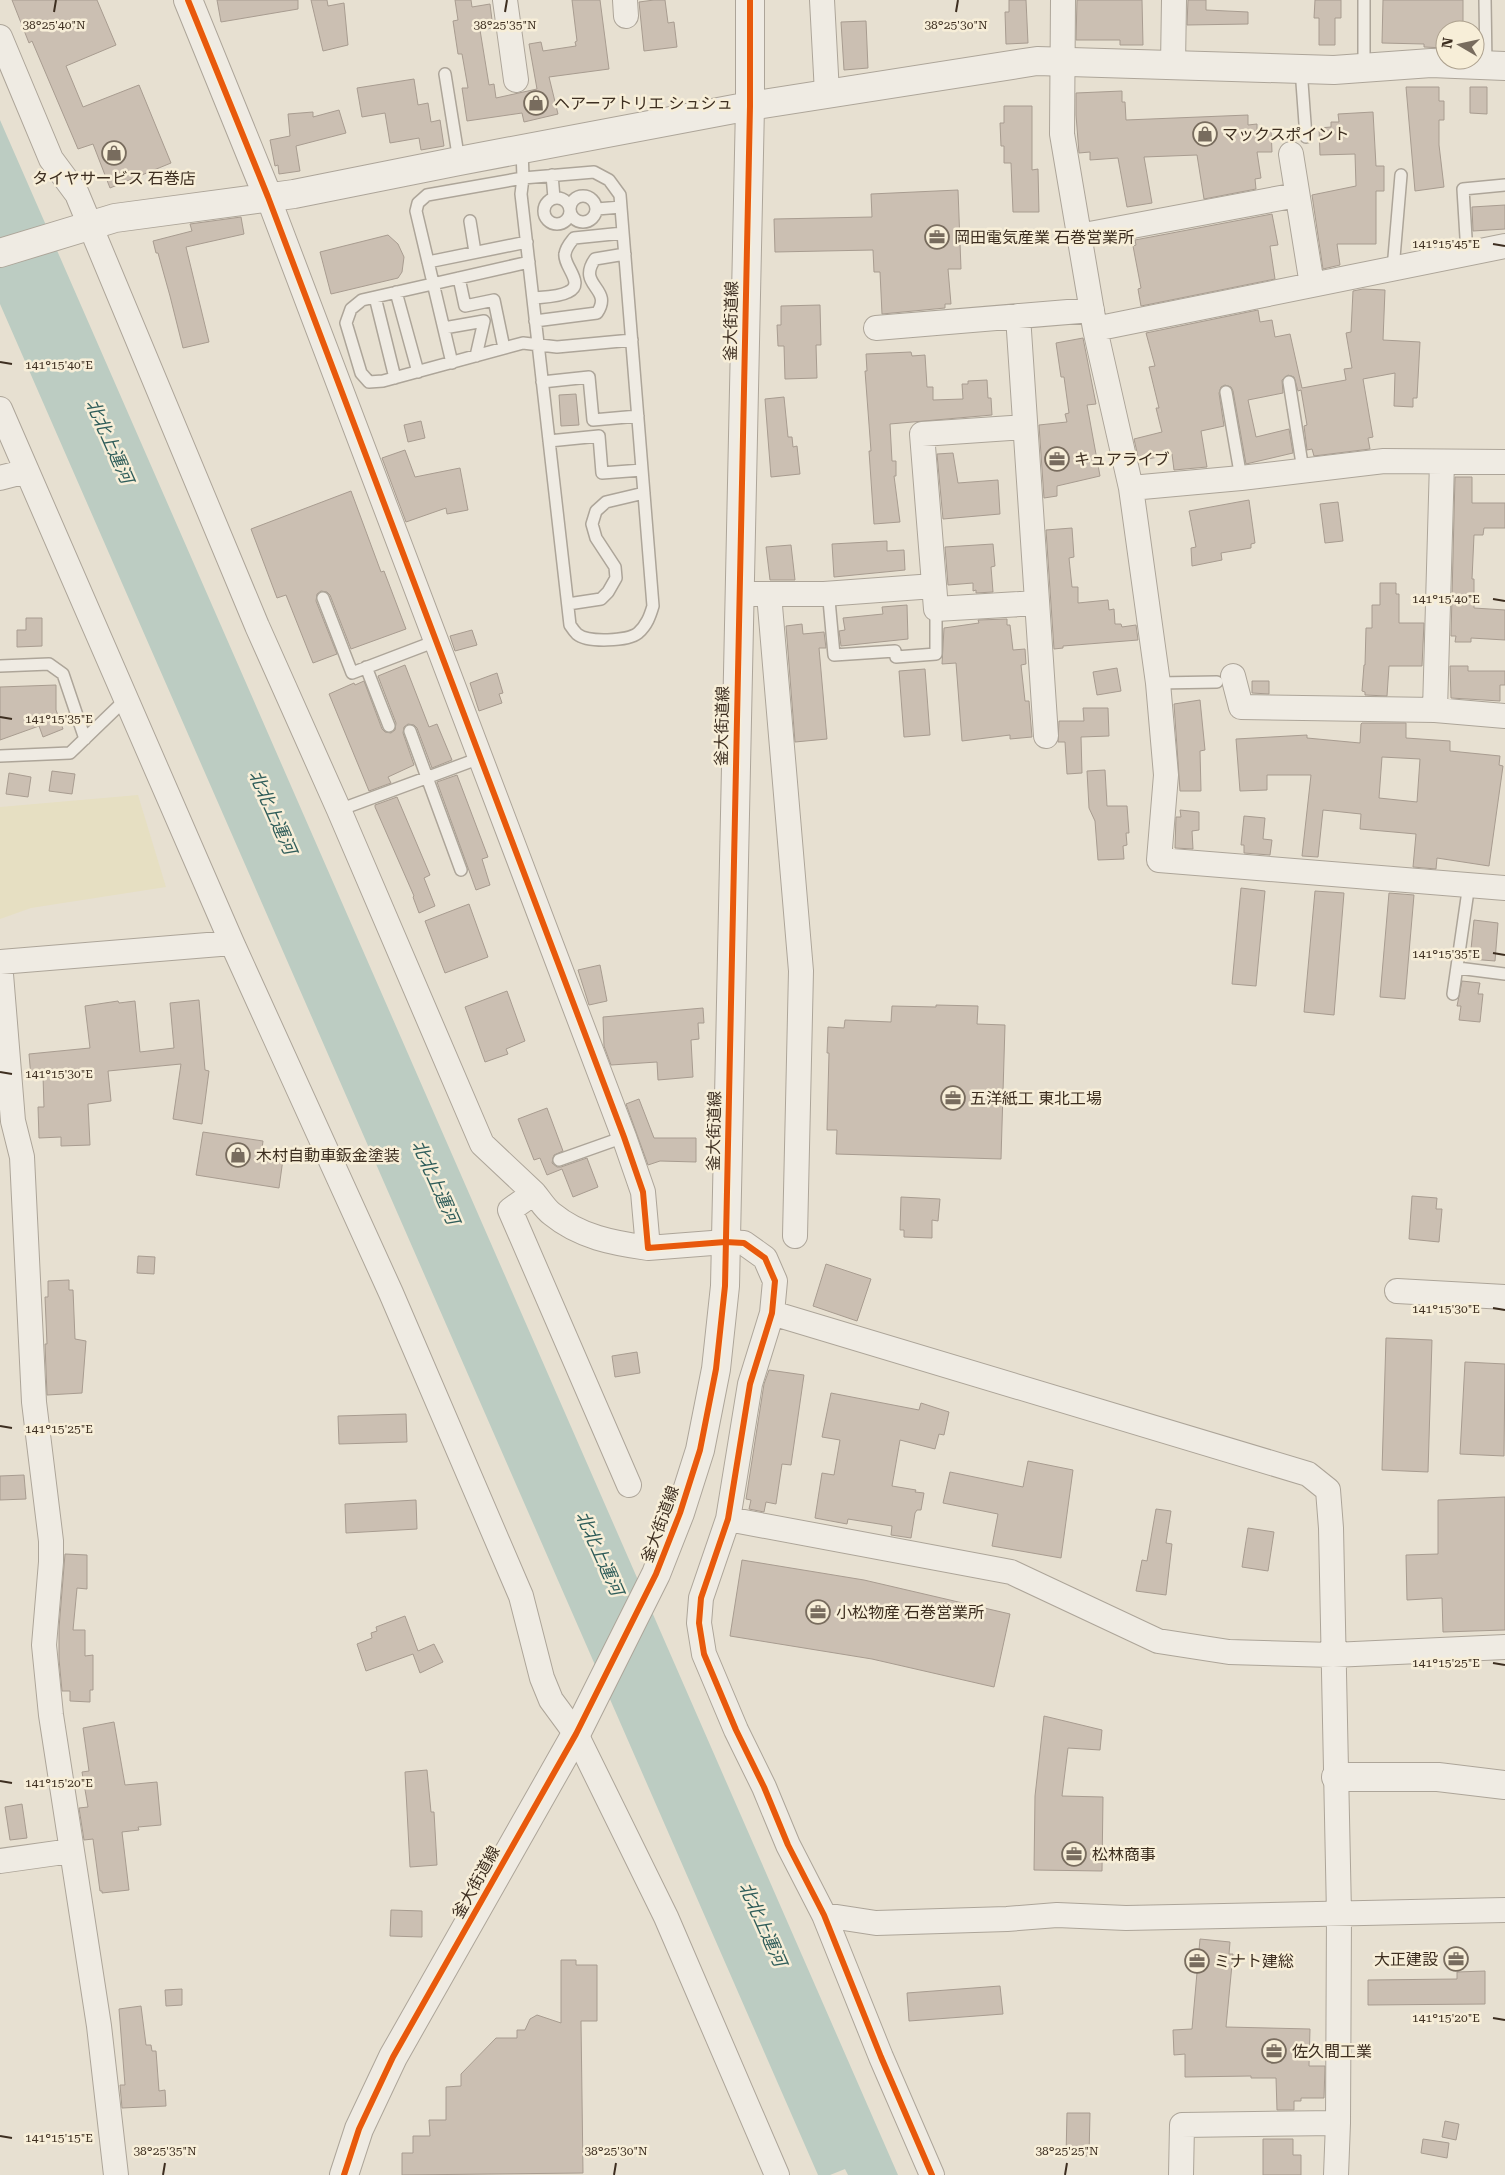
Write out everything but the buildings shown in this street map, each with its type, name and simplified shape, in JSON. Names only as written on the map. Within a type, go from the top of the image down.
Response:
[{"type":"street","points":[[188,0],[268,197],[624,1137],[643,1192],[648,1248]]},
{"type":"street","points":[[505,0],[516,80]]},
{"type":"street","name":"釜大街道線","points":[[344,2175],[359,2129],[393,2057],[576,1734],[587,1708],[656,1574],[680,1513],[697,1459],[716,1369],[724,1286],[750,106],[750,0]]},
{"type":"street","points":[[822,0],[827,93]]},
{"type":"street","points":[[1063,0],[1062,134],[1094,320],[1132,488],[1158,683],[1166,774],[1159,860],[1505,888]]},
{"type":"street","points":[[1173,65],[1174,0]]},
{"type":"street","points":[[0,36],[51,159],[77,194],[83,229],[256,626],[339,810],[482,1144],[534,1193],[550,1213],[568,1225],[591,1236],[615,1243],[648,1248],[725,1242],[744,1243],[765,1258],[775,1281],[772,1313],[750,1384],[728,1519],[702,1598],[699,1623],[704,1654],[788,1845],[824,1915],[881,2058],[932,2175]]},
{"type":"street","points":[[0,253],[115,218],[294,194],[459,160],[750,106],[1036,61],[1063,60],[1334,70],[1431,63],[1496,66]]},
{"type":"street","points":[[1290,154],[1312,285]]},
{"type":"street","points":[[1079,236],[1297,195]]},
{"type":"street","points":[[876,328],[1018,316],[1094,320],[1312,285],[1505,246]]},
{"type":"street","points":[[1018,316],[1046,736]]},
{"type":"street","points":[[0,408],[232,943],[391,1293],[521,1596],[542,1678],[551,1700],[576,1734],[666,1917],[777,2175]]},
{"type":"street","points":[[1025,427],[922,434],[936,609],[1037,603]]},
{"type":"street","points":[[1132,488],[1241,478],[1384,461],[1505,462]]},
{"type":"street","points":[[1435,710],[1442,462]]},
{"type":"street","points":[[0,478],[27,470]]},
{"type":"street","points":[[739,594],[824,594],[934,586]]},
{"type":"street","points":[[769,594],[802,971],[795,1236]]},
{"type":"street","points":[[1225,679],[1241,707],[1435,710],[1505,716]]},
{"type":"street","points":[[116,2175],[99,2026],[51,1714],[44,1645],[51,1541],[34,1402],[11,1156],[13,1121],[0,962],[232,943]]},
{"type":"street","points":[[534,1193],[510,1210],[629,1485]]},
{"type":"street","points":[[1397,1291],[1505,1297]]},
{"type":"street","points":[[772,1313],[1308,1474],[1328,1490],[1331,1528],[1339,1914],[1336,2175]]},
{"type":"street","points":[[728,1519],[1011,1572],[1158,1641],[1228,1652],[1333,1655],[1505,1648]]},
{"type":"street","points":[[1336,1777],[1438,1777],[1505,1785]]},
{"type":"street","points":[[0,1861],[71,1851]]},
{"type":"street","points":[[824,1915],[876,1923],[1007,1919],[1058,1914],[1126,1918],[1505,1910]]},
{"type":"street","points":[[1180,2175],[1182,2125],[1338,2123]]},
{"type":"lane","points":[[1364,0],[1364,68]]},
{"type":"lane","points":[[1485,0],[1496,66]]},
{"type":"lane","points":[[1301,69],[1306,137]]},
{"type":"lane","points":[[446,74],[459,160]]},
{"type":"lane","points":[[452,363],[416,211],[418,203],[427,196],[523,178],[594,172],[609,180],[620,196],[653,606],[648,622],[636,634],[606,640],[590,639],[578,635],[570,625],[521,194],[523,178],[522,149]]},
{"type":"lane","points":[[552,175],[554,198]]},
{"type":"lane","points":[[1393,269],[1402,175]]},
{"type":"lane","points":[[1467,254],[1462,189],[1505,185]]},
{"type":"lane","points":[[554,198],[545,205],[545,217],[548,221],[560,224],[565,222],[571,204],[580,196],[592,199],[597,209]]},
{"type":"lane","points":[[554,198],[565,201],[575,220],[586,222],[592,220],[597,209]]},
{"type":"lane","points":[[597,209],[621,207]]},
{"type":"lane","points":[[470,221],[475,252]]},
{"type":"lane","points":[[533,298],[568,292],[573,288],[575,280],[564,255],[574,238],[623,233]]},
{"type":"lane","points":[[428,262],[527,242]]},
{"type":"lane","points":[[535,321],[597,313],[601,307],[602,299],[599,290],[592,283],[589,268],[595,259],[625,254]]},
{"type":"lane","points":[[529,262],[362,300],[351,309],[346,323],[361,373],[369,382],[395,378],[523,343],[557,347],[632,340]]},
{"type":"lane","points":[[459,278],[464,306],[494,300],[504,348]]},
{"type":"lane","points":[[396,292],[418,372]]},
{"type":"lane","points":[[376,297],[395,378]]},
{"type":"lane","points":[[444,328],[484,320],[476,356]]},
{"type":"lane","points":[[542,382],[589,377],[593,420],[638,416]]},
{"type":"lane","points":[[1289,382],[1303,470]]},
{"type":"lane","points":[[1226,392],[1241,478]]},
{"type":"lane","points":[[549,441],[599,436],[602,473],[642,470]]},
{"type":"lane","points":[[568,604],[601,598],[608,592],[616,578],[615,567],[596,538],[592,524],[596,511],[606,502],[644,494]]},
{"type":"lane","points":[[824,594],[829,600],[834,655],[895,651],[896,657],[936,654],[936,609]]},
{"type":"lane","points":[[323,598],[352,673],[436,641]]},
{"type":"lane","points":[[0,666],[49,664],[63,674],[85,739]]},
{"type":"lane","points":[[366,667],[389,726]]},
{"type":"lane","points":[[1158,683],[1225,679]]},
{"type":"lane","points":[[0,756],[70,753],[126,700]]},
{"type":"lane","points":[[410,731],[461,870]]},
{"type":"lane","points":[[339,810],[480,758]]},
{"type":"lane","points":[[1453,994],[1469,884]]},
{"type":"lane","points":[[1458,968],[1505,974]]},
{"type":"lane","points":[[559,1160],[624,1137]]},
{"type":"shaded area","points":[[138,795],[166,887],[31,908],[0,919],[0,807]]},
{"type":"water","name":"北北上運河","points":[[0,120],[898,2175],[848,2175],[845,2169],[830,2175],[818,2175],[0,304]]},
{"type":"cycle path","points":[[188,0],[268,197],[624,1137],[643,1192],[648,1248],[725,1242],[744,1243],[765,1258],[775,1281],[772,1313],[750,1384],[728,1519],[701,1598],[699,1623],[704,1654],[788,1845],[824,1915],[881,2057],[932,2175]]},
{"type":"cycle path","points":[[344,2175],[359,2129],[393,2057],[576,1734],[656,1574],[680,1513],[700,1450],[716,1369],[725,1286],[750,106],[750,0]]},
{"type":"place","name":"ヘアーアトリエ シュシュ","points":[[536,103]]},
{"type":"place","name":"マックスポイント","points":[[1205,134]]},
{"type":"place","name":"タイヤサービス 石巻店","points":[[114,153]]},
{"type":"place","name":"岡田電気産業 石巻営業所","points":[[937,237]]},
{"type":"place","name":"キュアライブ","points":[[1057,459]]},
{"type":"place","name":"五洋紙工 東北工場","points":[[953,1098]]},
{"type":"place","name":"木村自動車鈑金塗装","points":[[238,1155]]},
{"type":"place","name":"小松物産 石巻営業所","points":[[818,1612]]},
{"type":"place","name":"松林商事","points":[[1074,1854]]},
{"type":"place","name":"大正建設","points":[[1456,1959]]},
{"type":"place","name":"ミナト建総","points":[[1197,1961]]},
{"type":"place","name":"佐久間工業","points":[[1274,2051]]}]
